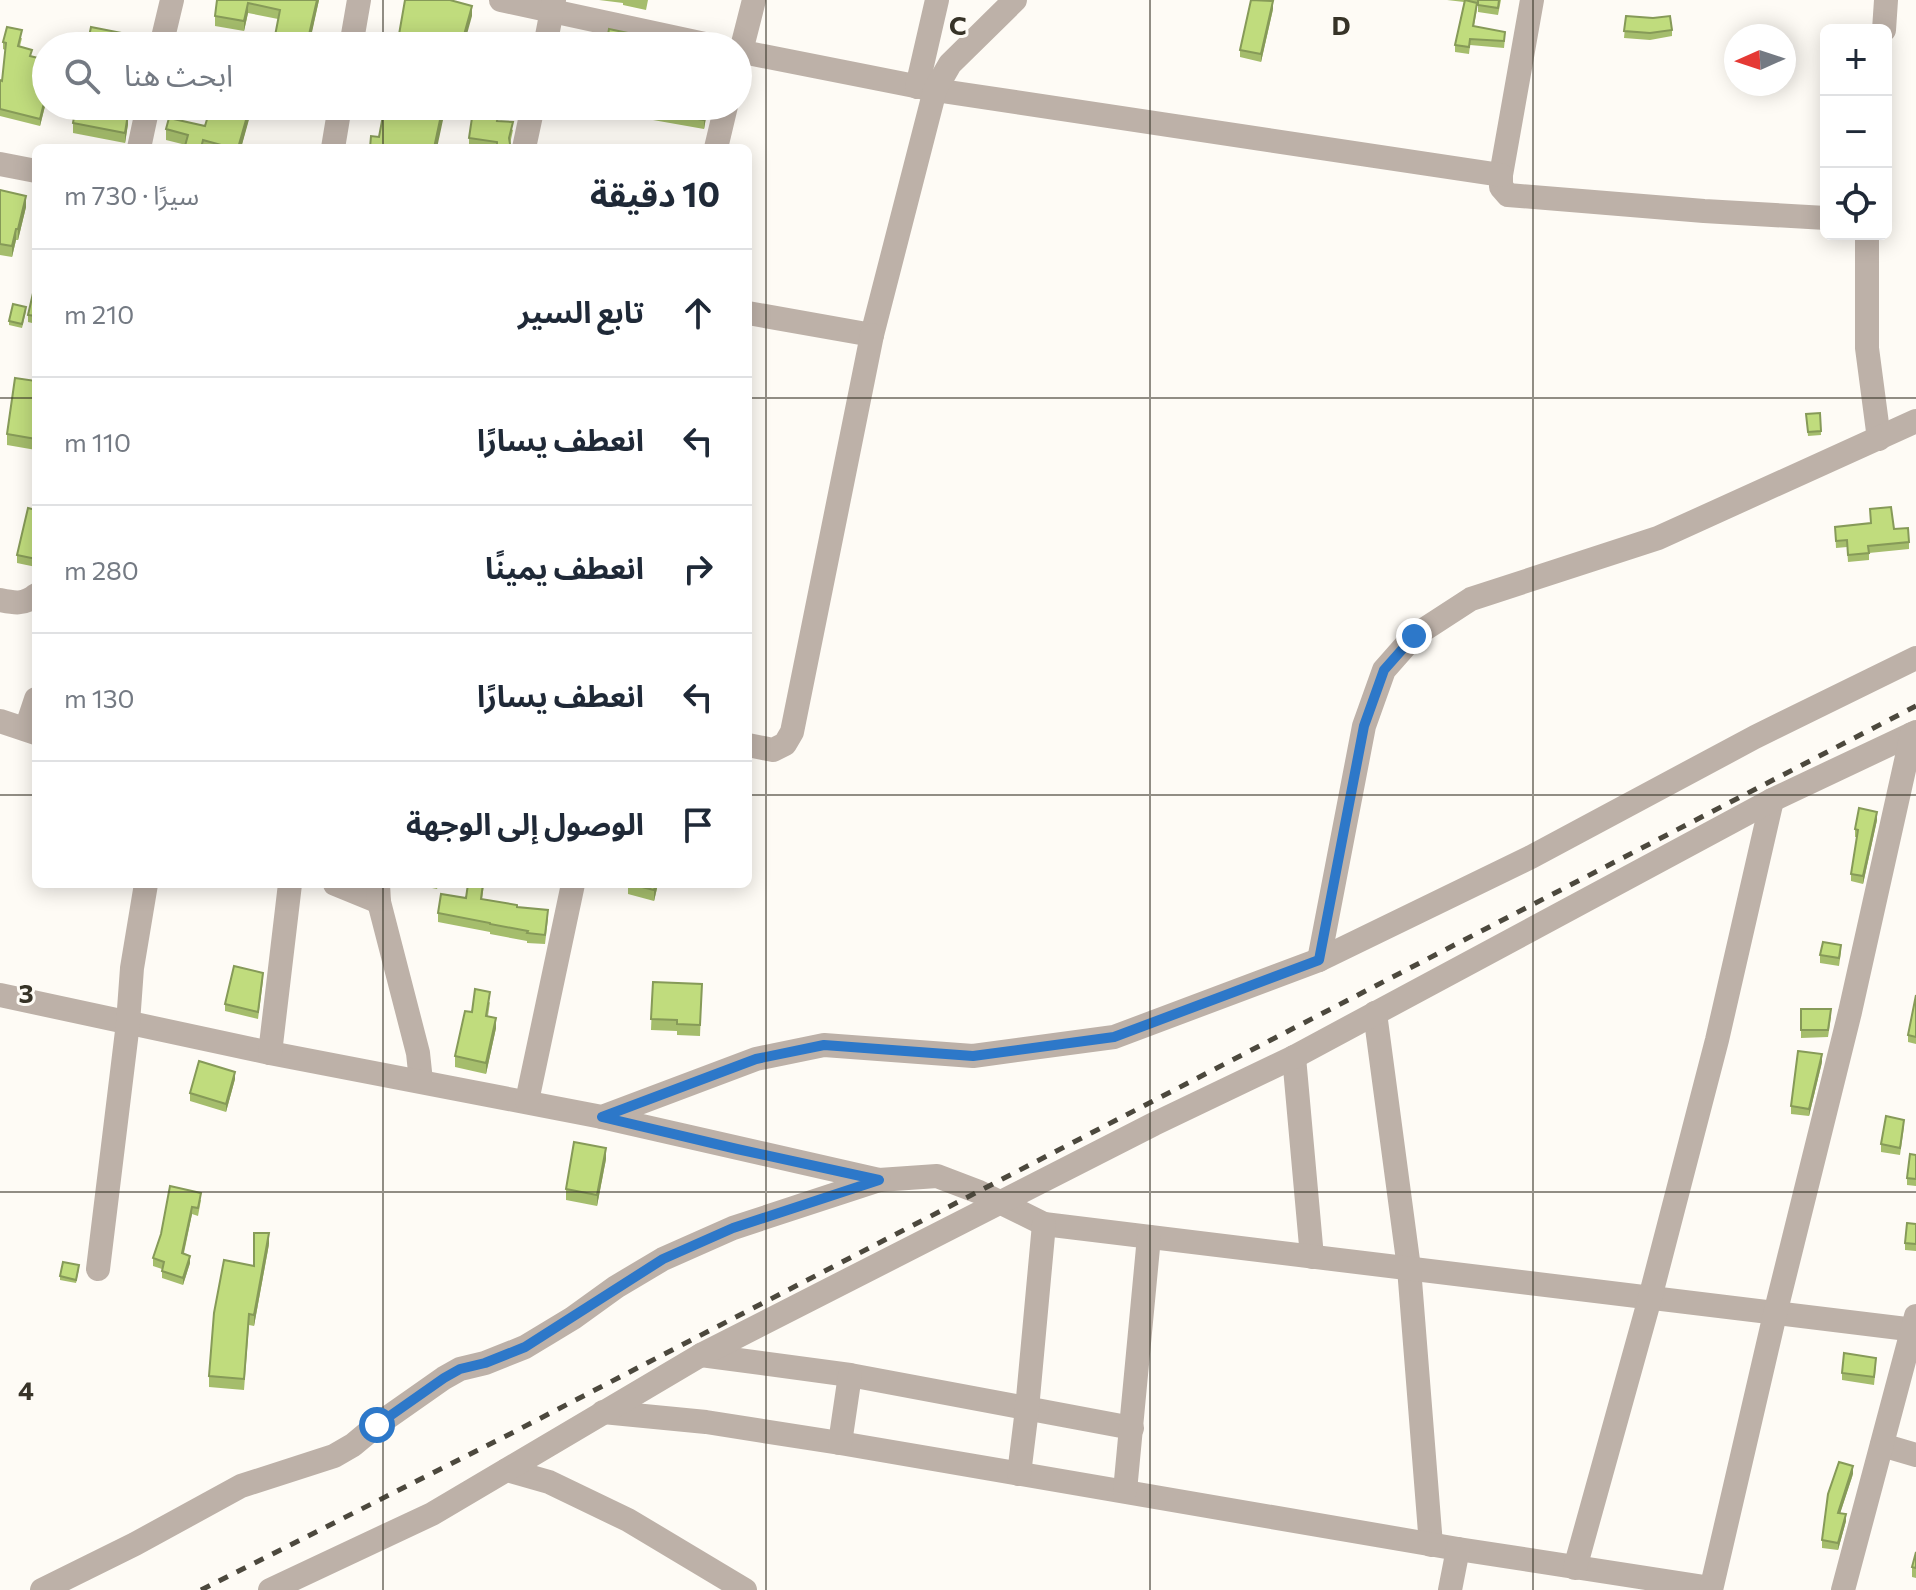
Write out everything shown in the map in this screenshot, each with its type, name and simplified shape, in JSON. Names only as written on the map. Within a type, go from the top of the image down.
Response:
[{"type":"street","points":[[164,32],[172,0]]},
{"type":"street","points":[[353,32],[359,0]]},
{"type":"street","points":[[501,0],[553,5],[659,32]]},
{"type":"street","points":[[745,32],[754,0]]},
{"type":"street","points":[[752,746],[773,750],[785,744],[792,732],[872,335],[926,89],[937,0]]},
{"type":"street","points":[[926,89],[1015,0]]},
{"type":"street","points":[[1532,0],[1501,175],[1501,187],[1508,195],[1820,218]]},
{"type":"street","points":[[1884,24],[1886,0]]},
{"type":"street","points":[[548,32],[553,5]]},
{"type":"street","points":[[752,57],[926,89],[1501,175]]},
{"type":"street","points":[[140,144],[145,120]]},
{"type":"street","points":[[334,144],[338,120]]},
{"type":"street","points":[[525,144],[530,120]]},
{"type":"street","points":[[717,144],[723,120]]},
{"type":"street","points":[[0,164],[32,170]]},
{"type":"street","points":[[1867,240],[1867,348],[1879,439]]},
{"type":"street","points":[[752,314],[872,335]]},
{"type":"street","points":[[1319,960],[1364,726],[1384,670],[1414,636],[1471,599],[1658,538],[1916,421]]},
{"type":"street","points":[[0,600],[16,604],[32,601]]},
{"type":"street","points":[[602,1117],[756,1059],[824,1045],[973,1056],[1114,1037],[1319,960],[1531,857],[1755,737],[1916,658]]},
{"type":"street","points":[[0,721],[31,731]]},
{"type":"street","points":[[270,1590],[432,1514],[701,1355],[1154,1124],[1294,1057],[1772,800],[1914,733]]},
{"type":"street","points":[[603,1412],[706,1422],[840,1443],[1575,1568],[1626,1583],[1711,1589],[1914,733]]},
{"type":"street","points":[[1575,1568],[1717,1040],[1772,800]]},
{"type":"street","points":[[98,1269],[132,968],[145,888]]},
{"type":"street","points":[[270,1053],[290,888]]},
{"type":"street","points":[[354,888],[378,893],[418,1053],[421,1081]]},
{"type":"street","points":[[527,1101],[572,888]]},
{"type":"street","points":[[0,995],[270,1053],[527,1101],[879,1180]]},
{"type":"street","points":[[1375,1013],[1409,1268],[1431,1545]]},
{"type":"street","points":[[1294,1057],[1312,1257]]},
{"type":"street","points":[[42,1590],[241,1486],[334,1456],[444,1378],[460,1369],[525,1347],[663,1259],[733,1228],[879,1180],[937,1176],[979,1192],[1044,1224],[1775,1314],[1915,1325],[1843,1590]]},
{"type":"street","points":[[1019,1474],[1044,1224]]},
{"type":"street","points":[[1125,1491],[1149,1237]]},
{"type":"street","points":[[701,1355],[850,1375],[1132,1428]]},
{"type":"street","points":[[840,1443],[850,1375]]},
{"type":"street","points":[[1882,1445],[1916,1455]]},
{"type":"street","points":[[507,1470],[549,1482],[628,1520],[745,1590]]},
{"type":"street","points":[[1450,1590],[1458,1549]]},
{"type":"building","points":[[217,0],[317,0],[310,32],[276,32],[280,10],[248,3],[244,21],[215,16]]},
{"type":"building","points":[[405,0],[450,0],[472,6],[465,32],[399,32]]},
{"type":"building","points":[[1251,0],[1273,1],[1261,54],[1240,50]]},
{"type":"building","points":[[1465,0],[1477,3],[1473,26],[1505,32],[1504,41],[1470,39],[1469,47],[1455,45]]},
{"type":"building","points":[[1478,0],[1499,0],[1498,8],[1478,5]]},
{"type":"building","points":[[1626,16],[1670,16],[1672,30],[1650,33],[1624,31]]},
{"type":"building","points":[[7,27],[22,30],[18,46],[32,50],[32,117],[0,109],[0,80],[6,43],[3,42]]},
{"type":"building","points":[[91,27],[117,32],[90,32]]},
{"type":"building","points":[[74,120],[127,120],[125,133],[73,123]]},
{"type":"building","points":[[168,120],[205,126],[207,120],[246,120],[239,144],[203,140],[202,144],[186,144],[188,135],[166,129]]},
{"type":"building","points":[[382,120],[440,120],[435,144],[370,144],[371,136],[379,137]]},
{"type":"building","points":[[472,120],[513,122],[510,144],[469,138]]},
{"type":"building","points":[[0,190],[26,196],[12,246],[0,244]]},
{"type":"building","points":[[13,304],[26,307],[22,324],[9,321]]},
{"type":"building","points":[[15,378],[32,380],[32,438],[7,434]]},
{"type":"building","points":[[1820,413],[1821,431],[1808,432],[1806,414]]},
{"type":"building","points":[[1891,507],[1894,529],[1908,528],[1909,542],[1868,546],[1869,553],[1848,555],[1847,540],[1836,541],[1835,527],[1871,523],[1870,509]]},
{"type":"building","points":[[28,508],[32,509],[32,558],[17,555]]},
{"type":"building","points":[[1859,808],[1877,812],[1863,876],[1851,874]]},
{"type":"building","points":[[467,888],[482,888],[481,899],[548,910],[545,935],[438,913],[441,894],[466,898]]},
{"type":"building","points":[[1823,942],[1841,945],[1839,958],[1820,955]]},
{"type":"building","points":[[234,966],[263,973],[258,1012],[225,1004]]},
{"type":"building","points":[[653,982],[702,984],[700,1025],[651,1019]]},
{"type":"building","points":[[475,989],[490,992],[486,1016],[496,1018],[486,1063],[455,1056],[465,1011],[472,1012]]},
{"type":"building","points":[[1916,995],[1916,1037],[1908,1035]]},
{"type":"building","points":[[1801,1009],[1831,1009],[1828,1030],[1801,1030]]},
{"type":"building","points":[[1798,1051],[1822,1054],[1809,1109],[1791,1106]]},
{"type":"building","points":[[199,1061],[235,1072],[226,1104],[190,1093]]},
{"type":"building","points":[[1886,1116],[1904,1120],[1900,1148],[1881,1144]]},
{"type":"building","points":[[574,1142],[606,1148],[597,1195],[566,1189]]},
{"type":"building","points":[[1910,1154],[1916,1155],[1916,1179],[1907,1178]]},
{"type":"building","points":[[170,1186],[201,1193],[198,1208],[192,1207],[182,1253],[190,1256],[183,1278],[162,1271],[164,1262],[153,1258]]},
{"type":"building","points":[[1907,1223],[1916,1224],[1916,1244],[1905,1243]]},
{"type":"building","points":[[254,1233],[269,1233],[254,1315],[249,1314],[244,1379],[209,1376],[214,1313],[224,1260],[254,1266]]},
{"type":"building","points":[[63,1262],[79,1265],[76,1280],[60,1276]]},
{"type":"building","points":[[1844,1353],[1876,1358],[1874,1377],[1842,1373]]},
{"type":"building","points":[[1839,1462],[1853,1466],[1838,1513],[1846,1514],[1838,1543],[1822,1540],[1828,1494]]},
{"type":"railway","points":[[201,1590],[508,1435],[1916,706]]},
{"type":"route","points":[[377,1425],[444,1378],[460,1369],[525,1347],[663,1259],[733,1228],[879,1180],[602,1117],[756,1059],[824,1045],[973,1056],[1114,1037],[1319,960],[1364,726],[1384,670],[1414,636]]}]
